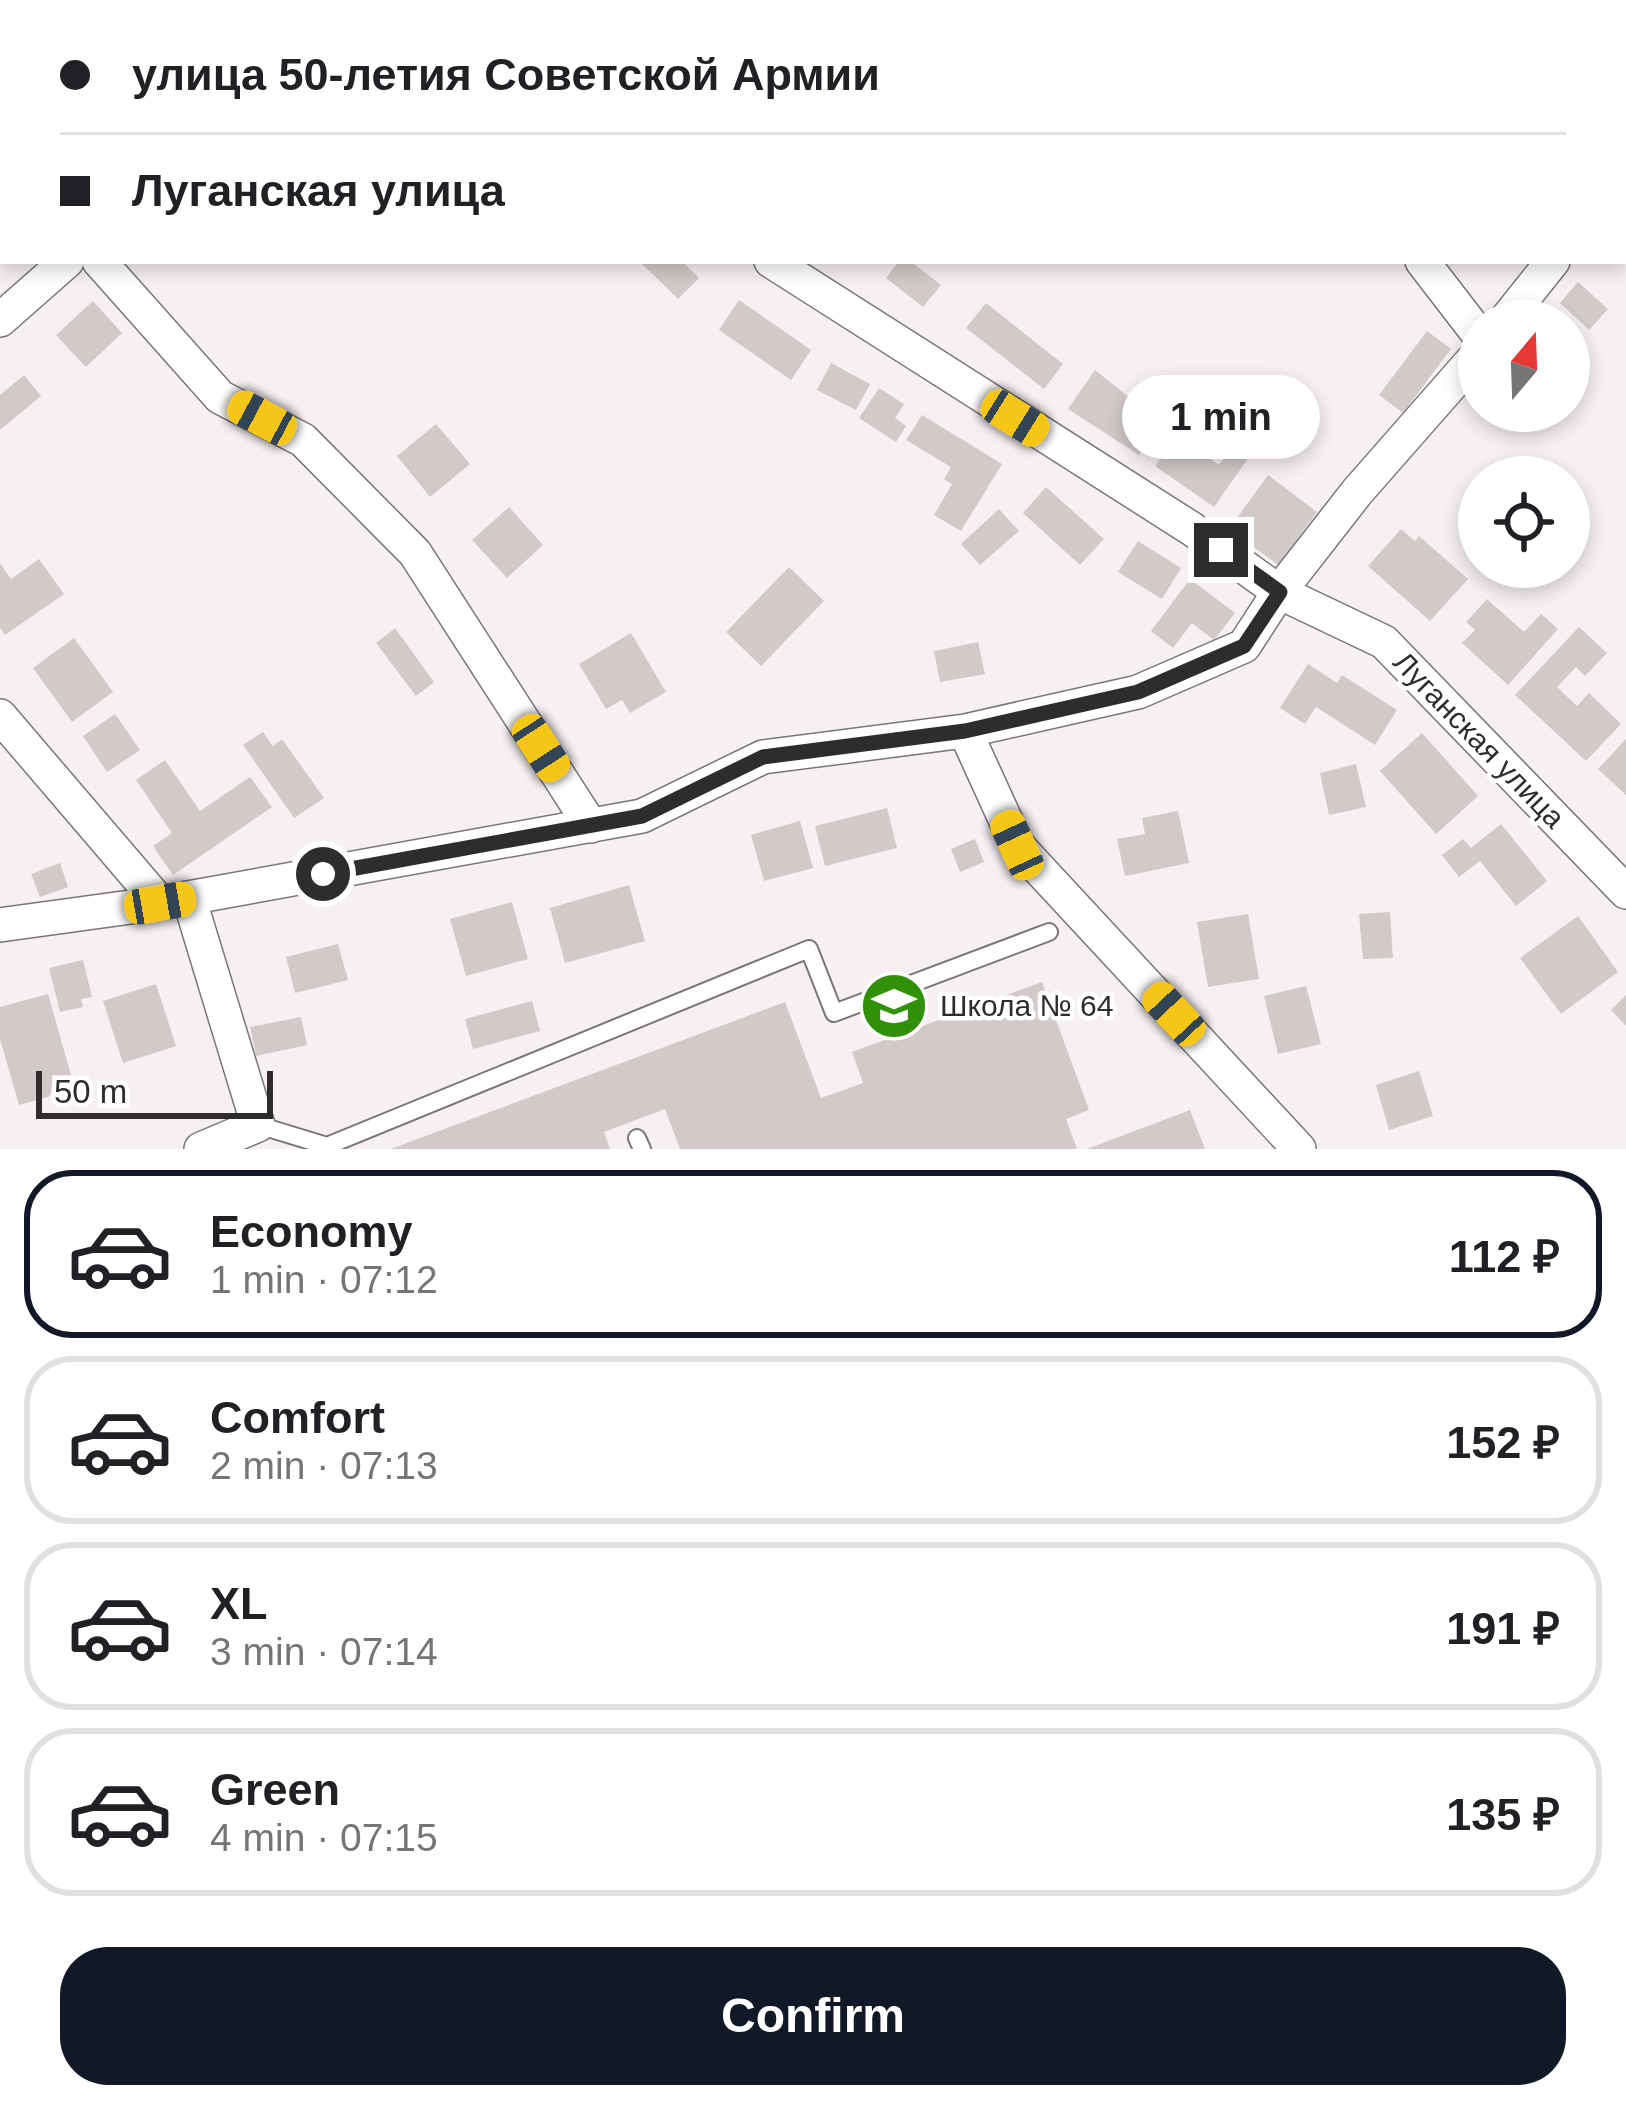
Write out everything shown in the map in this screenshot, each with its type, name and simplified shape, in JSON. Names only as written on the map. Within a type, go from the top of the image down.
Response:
[{"type":"street","points":[[0,320],[64,264]]},
{"type":"street","points":[[102,264],[220,397],[303,440],[415,553],[591,826]]},
{"type":"street","name":"Луганская улица","points":[[776,264],[1192,529],[1280,592],[1384,643],[1626,892]]},
{"type":"street","points":[[1424,264],[1458,308]]},
{"type":"street","points":[[1522,300],[1551,264]]},
{"type":"street","points":[[0,925],[175,900],[642,816],[763,757],[965,731],[1138,692],[1244,646],[1357,493],[1458,376]]},
{"type":"street","points":[[0,716],[175,900],[258,1125],[201,1149]]},
{"type":"street","points":[[965,731],[1017,845],[1299,1149]]},
{"type":"lane","points":[[258,1125],[327,1147],[809,950],[834,1012],[1049,932]]},
{"type":"building","points":[[642,264],[685,264],[699,278],[678,299]]},
{"type":"building","points":[[897,264],[914,264],[941,285],[923,307],[886,278]]},
{"type":"building","points":[[1578,282],[1608,309],[1590,329],[1590,300],[1563,300]]},
{"type":"building","points":[[739,300],[811,350],[791,380],[719,330]]},
{"type":"building","points":[[93,301],[122,333],[86,367],[56,335]]},
{"type":"building","points":[[986,303],[1063,364],[1044,389],[966,328]]},
{"type":"building","points":[[1427,331],[1451,349],[1403,413],[1379,395]]},
{"type":"building","points":[[831,363],[870,384],[856,410],[817,390]]},
{"type":"building","points":[[1095,370],[1150,414],[1146,419],[1158,428],[1139,455],[1068,409]]},
{"type":"building","points":[[24,375],[41,396],[0,430],[0,395]]},
{"type":"building","points":[[879,388],[904,404],[895,418],[906,426],[896,442],[859,418]]},
{"type":"building","points":[[922,415],[1002,464],[961,531],[934,515],[952,484],[944,479],[951,467],[906,440]]},
{"type":"building","points":[[436,424],[470,464],[430,497],[397,456]]},
{"type":"building","points":[[1186,424],[1207,438],[1198,450],[1219,465],[1233,445],[1249,457],[1214,507],[1155,466]]},
{"type":"building","points":[[1268,475],[1317,512],[1278,565],[1229,529]]},
{"type":"building","points":[[1046,487],[1104,539],[1080,565],[1023,513]]},
{"type":"building","points":[[509,507],[543,545],[507,578],[472,540]]},
{"type":"building","points":[[999,509],[1019,531],[980,565],[961,544]]},
{"type":"building","points":[[1401,529],[1415,541],[1419,536],[1458,570],[1460,588],[1430,621],[1368,566]]},
{"type":"building","points":[[1138,541],[1181,568],[1162,599],[1118,572]]},
{"type":"building","points":[[39,559],[64,594],[5,635],[0,628],[0,563],[11,579]]},
{"type":"building","points":[[789,567],[824,601],[761,666],[726,632]]},
{"type":"building","points":[[1190,579],[1235,613],[1214,640],[1192,623],[1173,648],[1151,631]]},
{"type":"building","points":[[1487,599],[1524,632],[1541,614],[1558,629],[1508,685],[1462,643],[1475,630],[1466,622]]},
{"type":"building","points":[[1579,627],[1607,653],[1585,676],[1576,667],[1557,687],[1577,706],[1589,693],[1621,724],[1586,761],[1515,695]]},
{"type":"building","points":[[395,628],[434,682],[416,696],[376,643]]},
{"type":"building","points":[[631,633],[666,692],[630,713],[622,700],[606,709],[579,664]]},
{"type":"building","points":[[74,638],[113,692],[72,722],[33,668]]},
{"type":"building","points":[[978,642],[985,674],[940,682],[934,651]]},
{"type":"building","points":[[1308,664],[1337,683],[1342,675],[1397,710],[1375,745],[1316,707],[1305,724],[1280,708]]},
{"type":"building","points":[[115,714],[140,750],[107,772],[83,736]]},
{"type":"building","points":[[263,732],[273,746],[282,739],[324,798],[294,818],[243,745]]},
{"type":"building","points":[[1422,733],[1478,796],[1436,834],[1380,771]]},
{"type":"building","points":[[1626,739],[1626,795],[1598,769]]},
{"type":"building","points":[[165,760],[200,811],[250,777],[272,807],[173,875],[153,846],[172,833],[136,780]]},
{"type":"building","points":[[1356,764],[1366,807],[1329,815],[1320,773]]},
{"type":"building","points":[[887,808],[897,848],[825,866],[815,826]]},
{"type":"building","points":[[1178,811],[1189,863],[1125,876],[1117,839],[1145,834],[1142,818]]},
{"type":"building","points":[[800,821],[813,868],[764,881],[751,835]]},
{"type":"building","points":[[1501,824],[1547,881],[1516,906],[1480,861],[1459,877],[1442,855],[1463,839],[1471,848]]},
{"type":"building","points":[[975,839],[984,862],[960,872],[951,849]]},
{"type":"building","points":[[60,863],[68,887],[40,897],[31,874]]},
{"type":"building","points":[[629,885],[645,941],[565,963],[550,908]]},
{"type":"building","points":[[512,902],[528,959],[466,976],[450,919]]},
{"type":"building","points":[[1390,912],[1393,958],[1363,959],[1359,914]]},
{"type":"building","points":[[1248,914],[1259,979],[1208,987],[1197,922]]},
{"type":"building","points":[[1578,916],[1618,972],[1561,1014],[1520,958]]},
{"type":"building","points":[[338,944],[348,980],[295,993],[286,957]]},
{"type":"building","points":[[83,960],[92,997],[81,999],[83,1007],[60,1012],[49,968]]},
{"type":"building","points":[[1042,982],[1089,1110],[1066,1119],[1077,1149],[680,1149],[665,1109],[604,1132],[610,1149],[391,1149],[785,1002],[821,1098],[863,1083],[852,1052]]},
{"type":"building","points":[[156,984],[176,1046],[123,1063],[103,1001]]},
{"type":"building","points":[[1306,986],[1321,1044],[1278,1054],[1264,996]]},
{"type":"building","points":[[48,994],[75,1089],[19,1105],[0,1039],[0,1007]]},
{"type":"building","points":[[1626,995],[1626,1026],[1611,1010]]},
{"type":"building","points":[[532,1001],[540,1031],[473,1049],[465,1019]]},
{"type":"building","points":[[301,1017],[307,1045],[256,1056],[250,1027]]},
{"type":"building","points":[[1419,1071],[1433,1116],[1389,1130],[1376,1085]]},
{"type":"building","points":[[1190,1110],[1205,1149],[1087,1149]]},
{"type":"place","name":"Школа № 64","points":[[894,1006]]},
{"type":"route","points":[[323,874],[642,816],[763,757],[965,731],[1138,692],[1244,646],[1280,592],[1221,550]]}]
